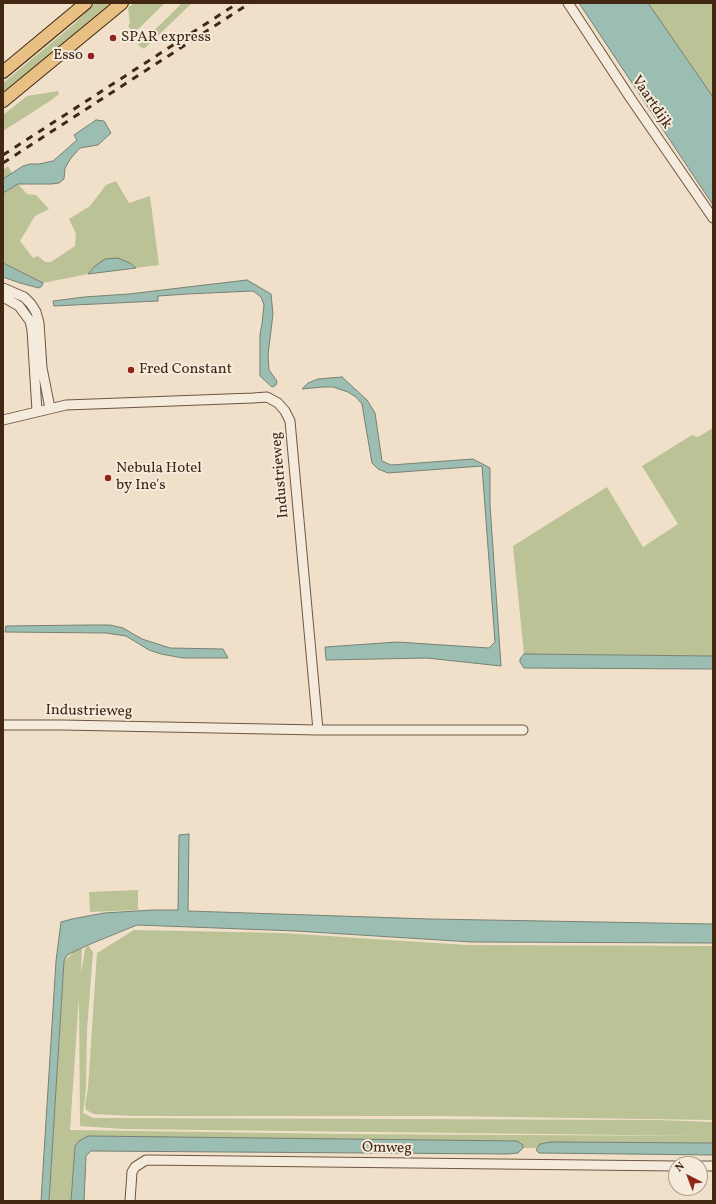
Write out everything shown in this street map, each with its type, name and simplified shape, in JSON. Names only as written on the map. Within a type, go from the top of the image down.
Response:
[{"type":"main road","points":[[3,72],[86,3]]},
{"type":"main road","points":[[3,101],[122,3]]},
{"type":"street","name":"Vaartdijk","points":[[568,3],[631,99],[713,218]]},
{"type":"street","points":[[3,288],[24,297],[36,312],[39,323],[42,368],[50,408]]},
{"type":"street","points":[[3,297],[19,306],[30,321],[32,330],[37,411]]},
{"type":"street","name":"Industrieweg","points":[[3,420],[66,404],[267,397],[278,403],[285,411],[290,422],[318,730]]},
{"type":"street","name":"Industrieweg","points":[[3,726],[62,725],[318,730],[523,730]]},
{"type":"street","name":"Omweg","points":[[130,1201],[132,1172],[135,1167],[146,1160],[668,1166]]},
{"type":"green space","points":[[95,3],[115,3],[3,95],[3,83],[74,24]]},
{"type":"green space","points":[[134,3],[165,3],[134,33],[128,26],[130,23],[128,8]]},
{"type":"green space","points":[[182,3],[192,3],[144,49],[138,45],[164,21]]},
{"type":"green space","points":[[648,3],[713,3],[713,97],[701,80]]},
{"type":"green space","points":[[58,91],[59,94],[50,101],[3,131],[3,115],[27,96]]},
{"type":"green space","points":[[8,166],[18,184],[27,194],[36,195],[49,209],[35,216],[20,241],[33,258],[38,256],[45,262],[51,262],[75,246],[76,234],[69,219],[90,206],[106,185],[116,181],[129,203],[150,196],[159,265],[136,268],[130,263],[95,266],[88,274],[43,283],[9,268],[3,263],[3,170]]},
{"type":"green space","points":[[713,428],[713,656],[524,654],[513,546],[607,487],[643,547],[678,524],[642,466],[692,435],[698,437]]},
{"type":"green space","points":[[138,890],[138,910],[90,912],[89,892]]},
{"type":"green space","points":[[134,930],[282,933],[467,945],[713,946],[713,1120],[443,1116],[132,1116],[94,1114],[86,1110],[85,1104],[88,1088],[97,953]]},
{"type":"green space","points":[[88,945],[93,952],[87,1029],[86,1089],[83,1113],[93,1118],[658,1120],[713,1122],[713,1143],[551,1142],[541,1144],[537,1148],[523,1148],[523,1145],[75,1146],[71,1201],[49,1201],[64,961],[76,950],[82,947],[81,974],[85,949]],"holes":[[[79,996],[80,1126],[124,1129],[707,1136],[344,1134],[70,1130]]]},
{"type":"water","points":[[579,3],[648,3],[713,97],[713,205]]},
{"type":"water","points":[[96,120],[104,121],[111,133],[98,145],[80,148],[65,168],[64,179],[59,183],[18,184],[3,193],[3,179],[23,166],[53,161],[77,140],[74,135]]},
{"type":"water","points":[[118,258],[130,263],[136,268],[88,274],[95,266],[105,259]]},
{"type":"water","points":[[3,263],[43,283],[42,286],[39,288],[3,277]]},
{"type":"water","points":[[247,280],[271,294],[273,314],[268,355],[269,370],[277,381],[276,385],[272,387],[260,376],[260,334],[264,305],[261,297],[253,291],[158,296],[158,301],[54,306],[53,301],[129,294]]},
{"type":"water","points":[[342,377],[367,400],[375,413],[382,461],[391,465],[473,459],[490,468],[490,505],[501,666],[427,658],[326,660],[325,647],[397,642],[489,648],[495,642],[482,466],[388,473],[378,469],[372,463],[362,404],[356,397],[348,392],[333,387],[302,389],[308,383],[318,379]]},
{"type":"water","points":[[110,625],[123,628],[142,639],[170,648],[223,649],[228,658],[183,658],[161,654],[149,650],[126,636],[106,633],[5,632],[6,626]]},
{"type":"water","points":[[524,654],[713,656],[713,669],[524,668],[520,662],[520,659]]},
{"type":"water","points":[[189,834],[188,911],[430,919],[713,924],[713,943],[472,942],[296,931],[137,925],[67,955],[64,961],[49,1201],[41,1201],[56,961],[61,922],[104,913],[178,910],[179,835]]},
{"type":"water","points":[[88,1136],[517,1141],[523,1145],[523,1148],[518,1153],[508,1154],[91,1151],[86,1156],[84,1201],[71,1201],[75,1146],[79,1141]]},
{"type":"water","points":[[551,1142],[713,1143],[713,1155],[539,1153],[536,1150],[540,1144]]},
{"type":"railway","points":[[3,155],[238,3]]},
{"type":"railway","points":[[3,163],[250,3]]},
{"type":"place","name":"SPAR express","points":[[113,38]]},
{"type":"place","name":"Esso","points":[[91,56]]},
{"type":"place","name":"Fred Constant","points":[[131,370]]},
{"type":"place","name":"Nebula Hotel by Ine's","points":[[108,478]]}]
